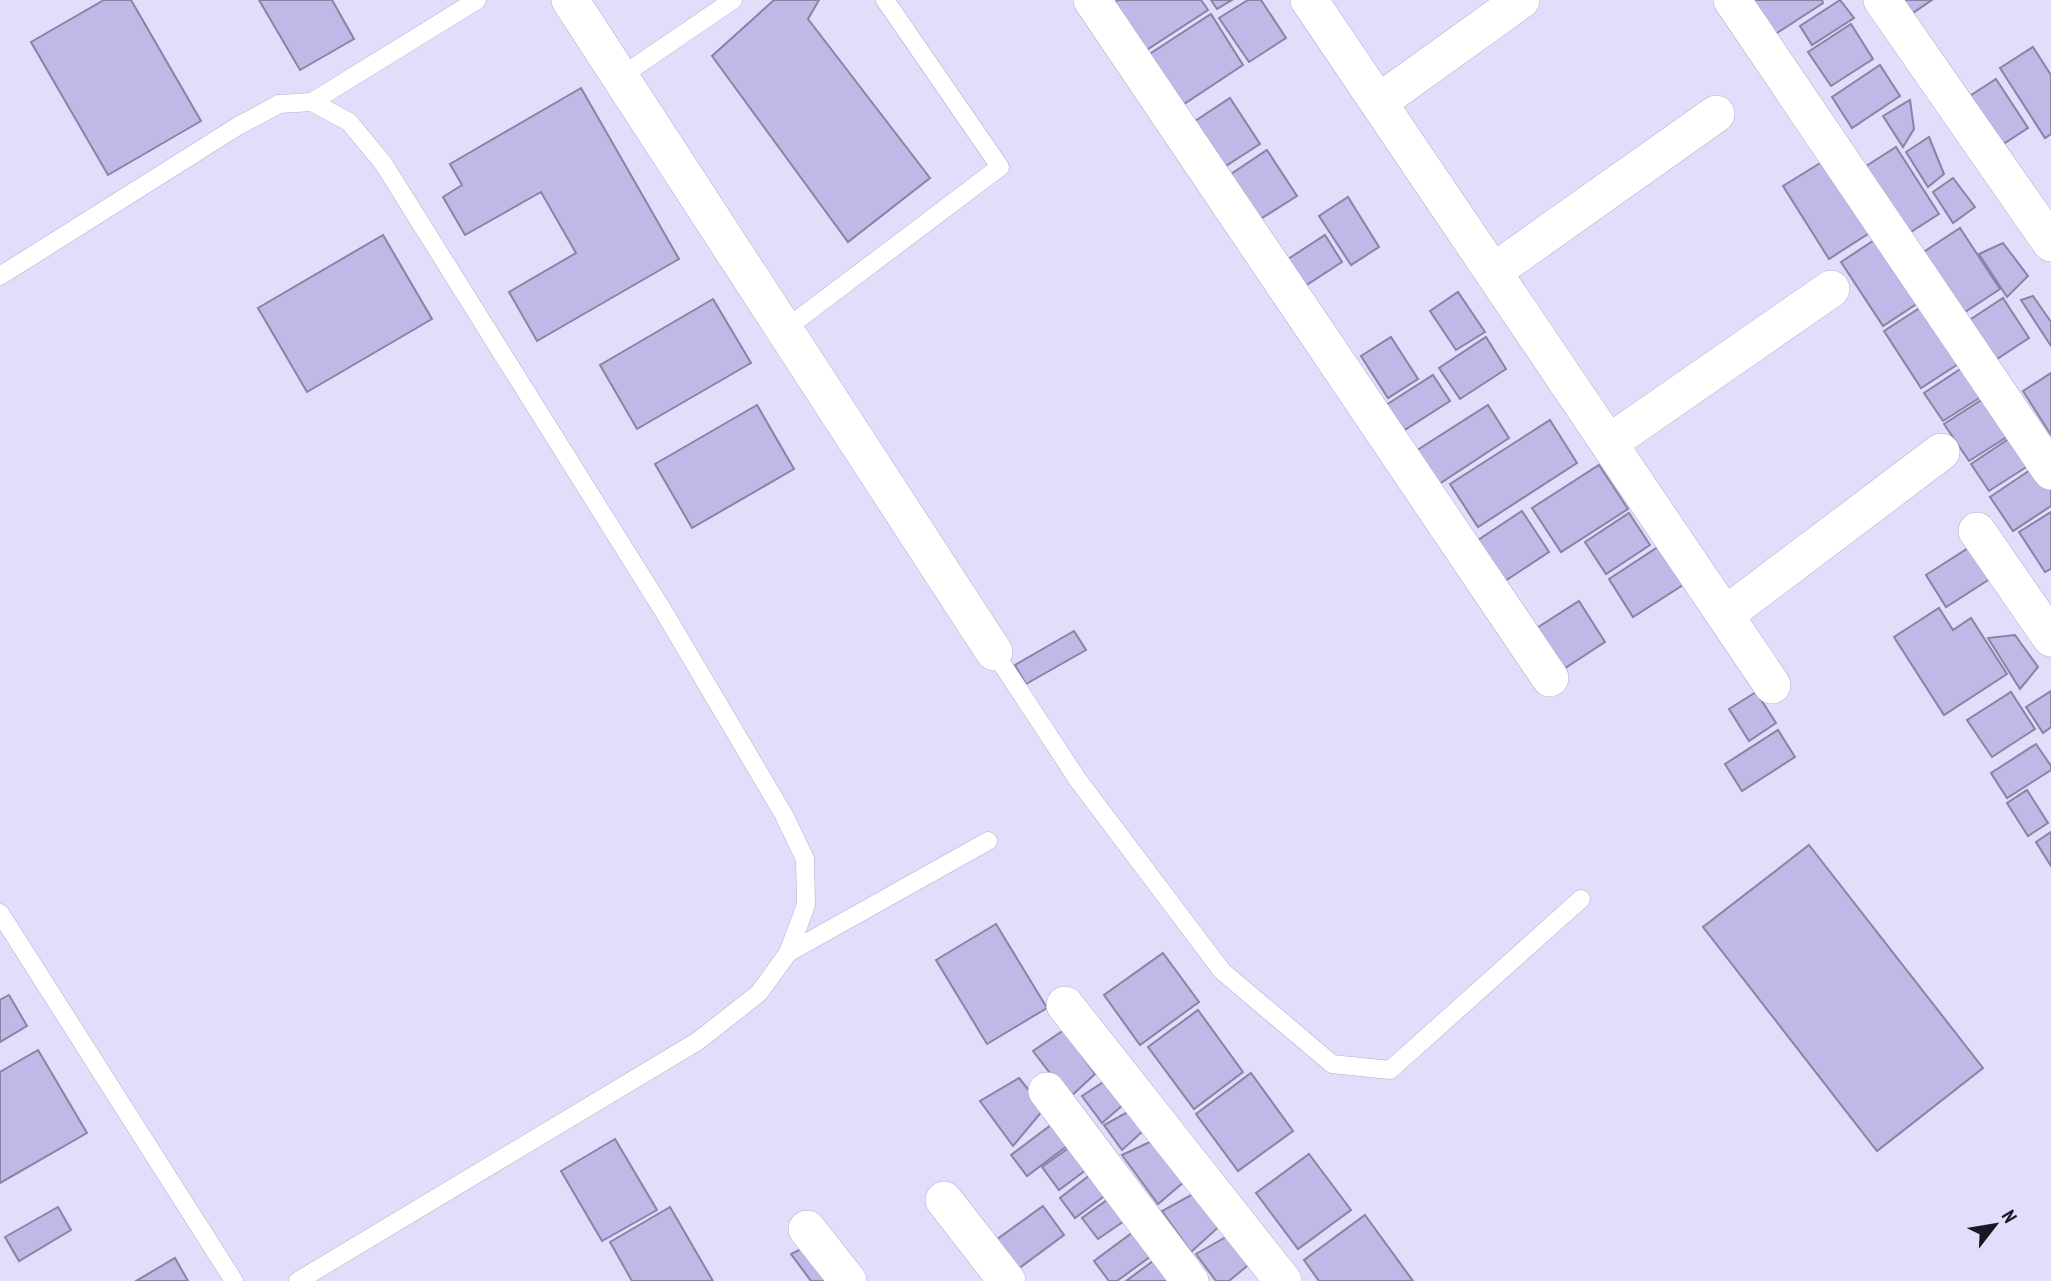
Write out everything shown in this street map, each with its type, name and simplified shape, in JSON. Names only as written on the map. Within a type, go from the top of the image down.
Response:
[{"type":"street","points":[[570,0],[993,652]]},
{"type":"street","points":[[1092,0],[1549,678]]},
{"type":"street","points":[[1308,0],[1772,685]]},
{"type":"street","points":[[1379,102],[1521,0]]},
{"type":"street","points":[[1732,0],[2051,471]]},
{"type":"street","points":[[1882,0],[2051,243]]},
{"type":"street","points":[[1493,272],[1716,114]]},
{"type":"street","points":[[1609,443],[1830,289]]},
{"type":"street","points":[[1725,615],[1941,452]]},
{"type":"street","points":[[1977,531],[2051,638]]},
{"type":"street","points":[[1065,1004],[1283,1281]]},
{"type":"street","points":[[1047,1091],[1190,1281]]},
{"type":"street","points":[[944,1200],[1007,1281]]},
{"type":"street","points":[[807,1229],[848,1281]]},
{"type":"lane","points":[[0,276],[238,126],[279,104],[312,102],[477,0]]},
{"type":"lane","points":[[620,77],[733,0]]},
{"type":"lane","points":[[784,330],[1000,167],[885,0]]},
{"type":"lane","points":[[298,1281],[698,1041],[759,993],[788,953],[806,905],[805,859],[784,815],[664,612],[383,163],[349,122],[312,102]]},
{"type":"lane","points":[[993,652],[1078,780],[1222,971],[1332,1064],[1390,1070],[1581,899]]},
{"type":"lane","points":[[788,953],[988,841]]},
{"type":"lane","points":[[0,914],[234,1281]]},
{"type":"building","points":[[104,0],[131,0],[201,121],[108,175],[31,42]]},
{"type":"building","points":[[259,0],[332,0],[354,39],[300,70]]},
{"type":"building","points":[[774,0],[819,0],[808,19],[930,178],[848,242],[712,56]]},
{"type":"building","points":[[1118,0],[1201,0],[1208,10],[1145,51],[1114,3]]},
{"type":"building","points":[[1211,0],[1232,0],[1217,9]]},
{"type":"building","points":[[1248,0],[1261,0],[1286,38],[1249,62],[1219,18]]},
{"type":"building","points":[[1754,0],[1822,0],[1823,3],[1774,35]]},
{"type":"building","points":[[1840,0],[1854,18],[1812,45],[1800,26]]},
{"type":"building","points":[[1896,0],[1932,0],[1907,17]]},
{"type":"building","points":[[1211,14],[1243,65],[1181,106],[1148,55]]},
{"type":"building","points":[[1851,24],[1873,59],[1831,86],[1808,52]]},
{"type":"building","points":[[2033,47],[2051,75],[2051,134],[2045,138],[2000,68]]},
{"type":"building","points":[[1880,65],[1900,96],[1852,128],[1832,97]]},
{"type":"building","points":[[1996,79],[2028,128],[1991,152],[1959,103]]},
{"type":"building","points":[[581,88],[679,259],[537,341],[509,292],[576,253],[541,192],[465,235],[443,197],[462,185],[450,164]]},
{"type":"building","points":[[1230,98],[1260,144],[1221,169],[1192,123]]},
{"type":"building","points":[[1910,100],[1914,129],[1903,147],[1883,116]]},
{"type":"building","points":[[1929,137],[1944,174],[1928,187],[1906,152]]},
{"type":"building","points":[[1896,147],[1939,214],[1903,237],[1860,170]]},
{"type":"building","points":[[1267,150],[1297,196],[1254,223],[1225,178]]},
{"type":"building","points":[[1825,160],[1871,232],[1829,259],[1783,186]]},
{"type":"building","points":[[1953,178],[1975,207],[1953,223],[1933,192]]},
{"type":"building","points":[[1348,197],[1379,247],[1351,265],[1319,216]]},
{"type":"building","points":[[1960,228],[2000,289],[1959,316],[1919,255]]},
{"type":"building","points":[[383,235],[432,319],[307,392],[258,308]]},
{"type":"building","points":[[1325,235],[1342,262],[1302,288],[1285,261]]},
{"type":"building","points":[[1879,237],[1921,301],[1883,326],[1841,262]]},
{"type":"building","points":[[2003,243],[2028,276],[2007,297],[1979,254]]},
{"type":"building","points":[[1458,292],[1485,332],[1456,350],[1430,311]]},
{"type":"building","points":[[2033,296],[2051,322],[2051,346],[2021,300]]},
{"type":"building","points":[[2003,298],[2029,338],[1994,361],[1968,321]]},
{"type":"building","points":[[713,299],[751,363],[637,429],[600,365]]},
{"type":"building","points":[[1926,304],[1963,361],[1921,388],[1884,331]]},
{"type":"building","points":[[1391,337],[1418,379],[1388,398],[1361,356]]},
{"type":"building","points":[[1486,337],[1506,369],[1460,399],[1439,368]]},
{"type":"building","points":[[1965,366],[1984,395],[1943,421],[1924,393]]},
{"type":"building","points":[[2051,373],[2051,435],[2023,391]]},
{"type":"building","points":[[1433,375],[1450,401],[1403,431],[1386,405]]},
{"type":"building","points":[[1986,397],[2010,435],[1969,461],[1944,424]]},
{"type":"building","points":[[757,405],[794,469],[692,528],[655,464]]},
{"type":"building","points":[[1488,405],[1509,438],[1433,488],[1411,454]]},
{"type":"building","points":[[1550,420],[1577,463],[1478,527],[1450,484]]},
{"type":"building","points":[[2013,436],[2031,464],[1989,491],[1971,464]]},
{"type":"building","points":[[2039,464],[2051,483],[2051,506],[2013,531],[1990,497]]},
{"type":"building","points":[[1599,465],[1628,509],[1561,552],[1532,508]]},
{"type":"building","points":[[1522,511],[1549,552],[1505,581],[1478,540]]},
{"type":"building","points":[[2051,512],[2051,569],[2045,572],[2019,532]]},
{"type":"building","points":[[1629,513],[1650,545],[1606,574],[1585,542]]},
{"type":"building","points":[[1973,545],[1993,577],[1946,607],[1926,575]]},
{"type":"building","points":[[1658,547],[1683,585],[1633,617],[1609,579]]},
{"type":"building","points":[[1579,601],[1605,642],[1559,672],[1532,631]]},
{"type":"building","points":[[1939,608],[1953,630],[1971,618],[2007,674],[1944,715],[1894,637]]},
{"type":"building","points":[[1074,631],[1086,650],[1026,684],[1015,665]]},
{"type":"building","points":[[2015,635],[2038,667],[2020,689],[1988,638]]},
{"type":"building","points":[[2051,691],[2051,727],[2043,733],[2026,707]]},
{"type":"building","points":[[1756,692],[1776,723],[1749,741],[1729,709]]},
{"type":"building","points":[[2011,692],[2035,729],[1992,757],[1967,720]]},
{"type":"building","points":[[1778,730],[1795,757],[1742,791],[1725,764]]},
{"type":"building","points":[[2036,744],[2051,770],[2007,798],[1991,773]]},
{"type":"building","points":[[2027,790],[2048,823],[2028,836],[2007,803]]},
{"type":"building","points":[[2051,832],[2051,866],[2036,842]]},
{"type":"building","points":[[1809,845],[1983,1068],[1877,1151],[1703,927]]},
{"type":"building","points":[[996,924],[1047,1008],[987,1044],[936,960]]},
{"type":"building","points":[[1163,953],[1199,1002],[1140,1045],[1104,995]]},
{"type":"building","points":[[9,995],[27,1026],[0,1042],[0,1000]]},
{"type":"building","points":[[1198,1010],[1243,1072],[1194,1109],[1148,1047]]},
{"type":"building","points":[[1064,1030],[1095,1074],[1069,1098],[1033,1051]]},
{"type":"building","points":[[38,1050],[87,1133],[0,1183],[0,1072]]},
{"type":"building","points":[[1251,1073],[1293,1131],[1238,1171],[1196,1114]]},
{"type":"building","points":[[1019,1078],[1044,1109],[1013,1146],[980,1101]]},
{"type":"building","points":[[1108,1079],[1124,1104],[1102,1123],[1082,1096]]},
{"type":"building","points":[[1135,1108],[1144,1130],[1122,1150],[1104,1125]]},
{"type":"building","points":[[1059,1119],[1075,1140],[1027,1176],[1011,1155]]},
{"type":"building","points":[[615,1139],[657,1210],[602,1241],[561,1171]]},
{"type":"building","points":[[1154,1140],[1185,1181],[1158,1204],[1122,1155]]},
{"type":"building","points":[[1077,1142],[1094,1164],[1059,1190],[1042,1167]]},
{"type":"building","points":[[1309,1154],[1351,1210],[1298,1249],[1256,1193]]},
{"type":"building","points":[[1095,1171],[1111,1191],[1075,1218],[1060,1198]]},
{"type":"building","points":[[1193,1194],[1224,1222],[1191,1252],[1162,1211]]},
{"type":"building","points":[[1114,1195],[1130,1217],[1098,1239],[1082,1218]]},
{"type":"building","points":[[1043,1206],[1064,1235],[1018,1269],[996,1240]]},
{"type":"building","points":[[58,1207],[71,1230],[19,1261],[5,1237]]},
{"type":"building","points":[[670,1207],[713,1281],[632,1281],[610,1242]]},
{"type":"building","points":[[1365,1215],[1413,1281],[1319,1281],[1304,1260]]},
{"type":"building","points":[[1144,1224],[1162,1248],[1117,1281],[1109,1281],[1094,1261]]},
{"type":"building","points":[[1233,1233],[1253,1261],[1229,1281],[1216,1281],[1196,1254]]},
{"type":"building","points":[[801,1249],[828,1281],[811,1281],[791,1254]]},
{"type":"building","points":[[1164,1253],[1184,1281],[1126,1281]]},
{"type":"building","points":[[175,1258],[188,1281],[136,1281]]}]
